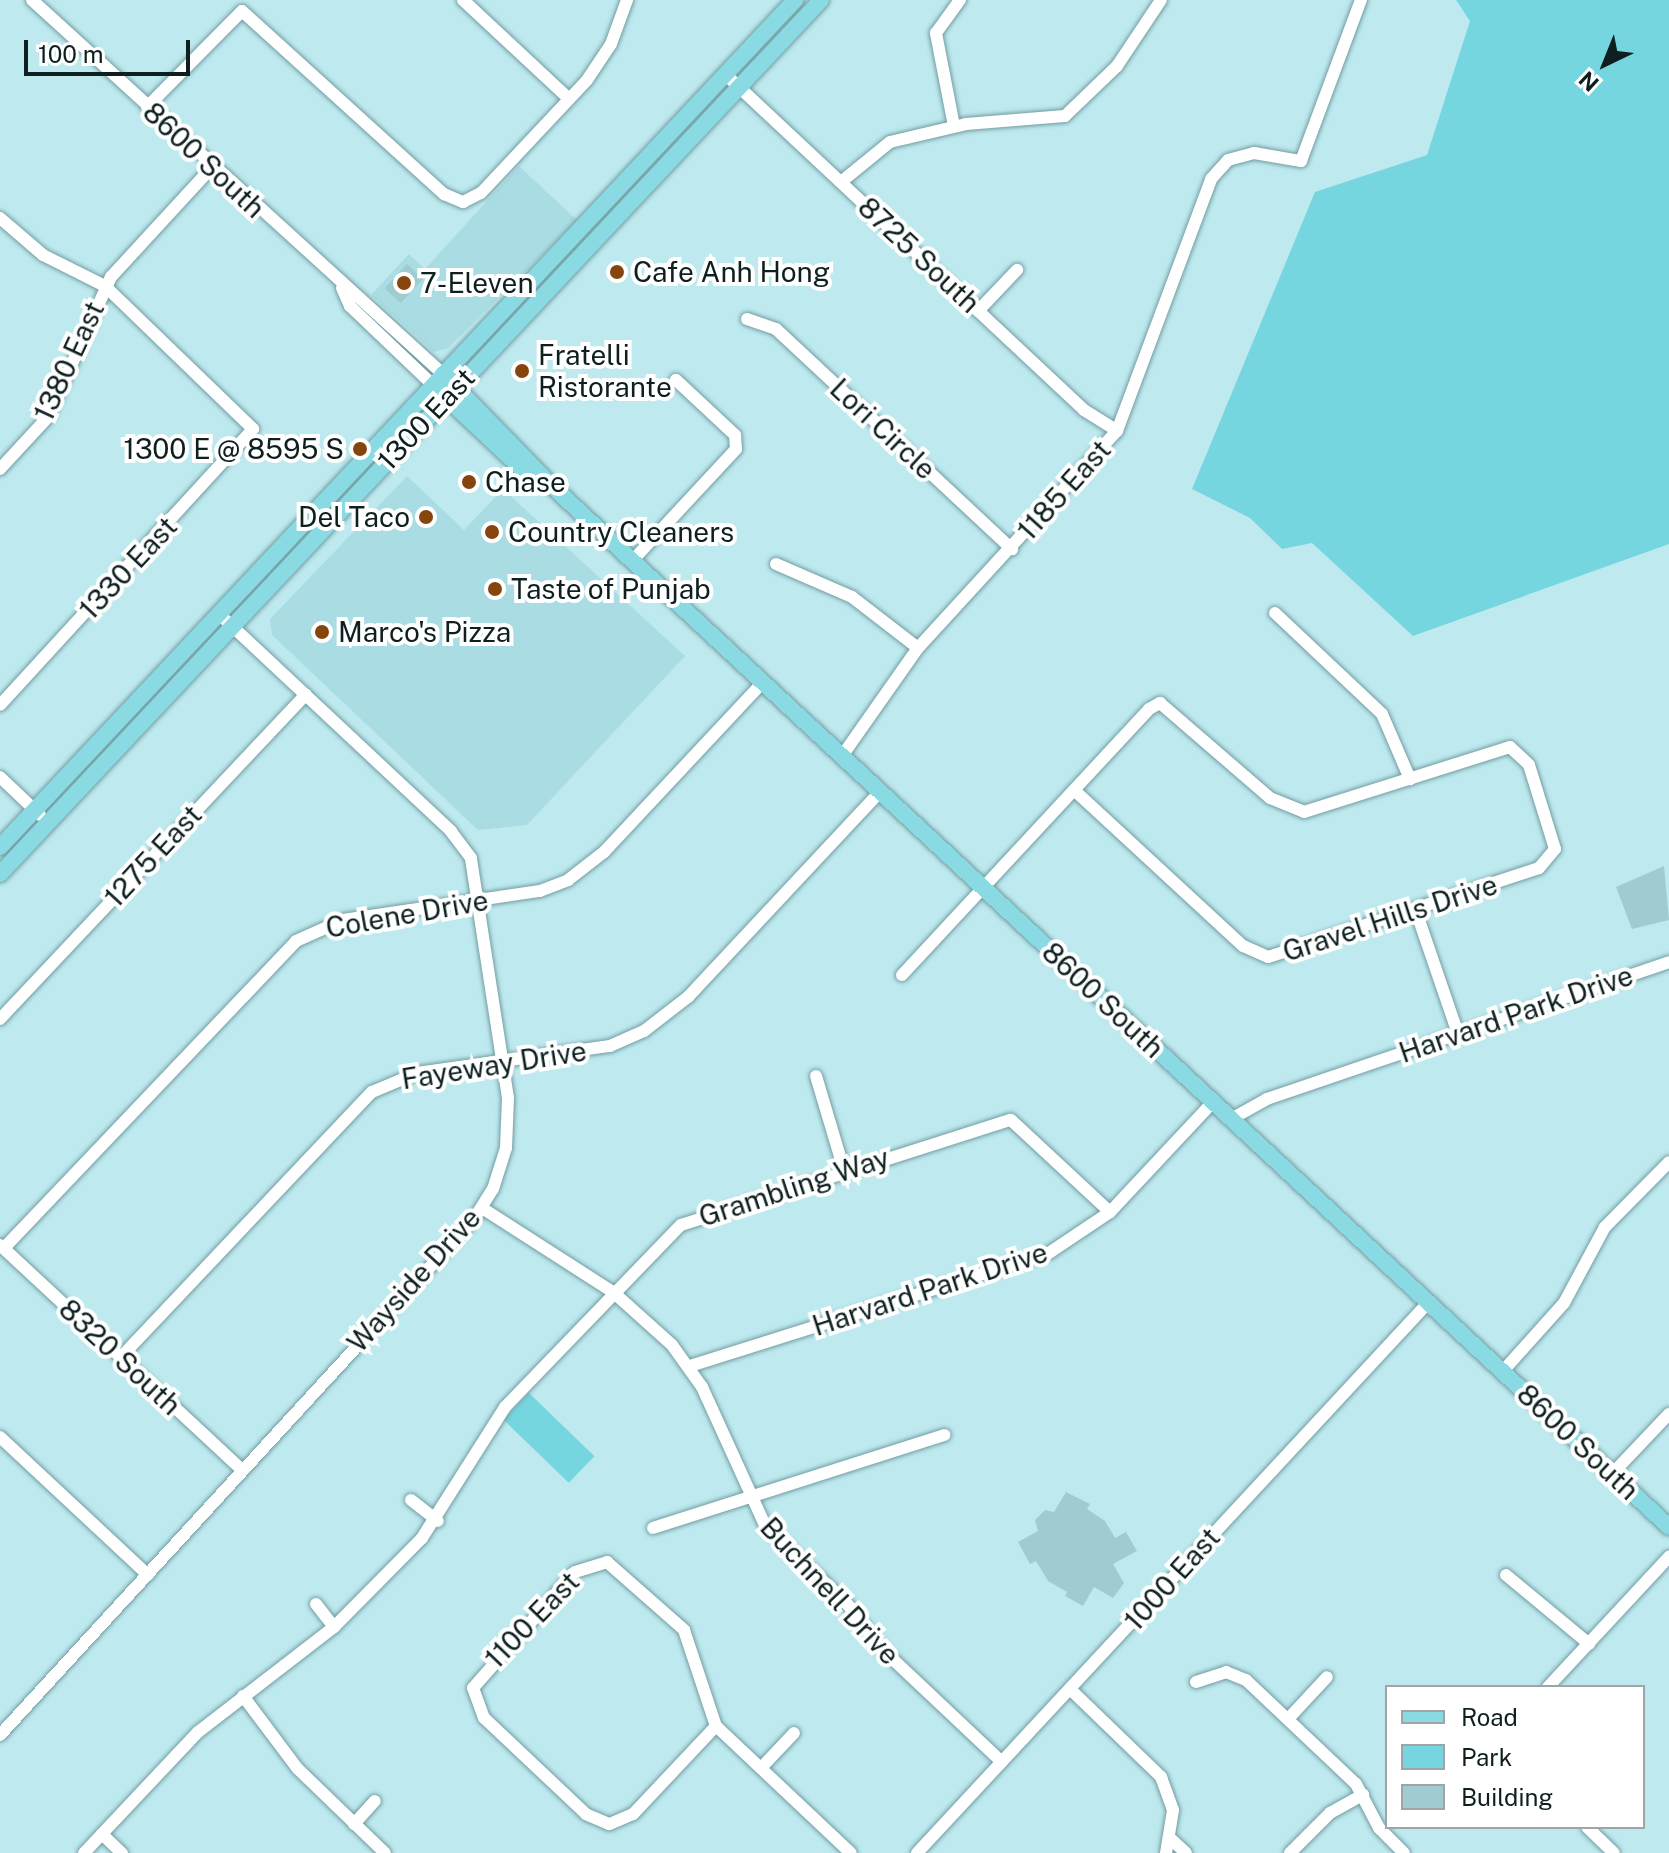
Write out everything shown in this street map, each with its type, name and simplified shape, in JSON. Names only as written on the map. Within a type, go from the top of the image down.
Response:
[{"type":"main road","name":"1300 East","points":[[0,874],[225,620],[283,545],[795,0]]},
{"type":"main road","name":"1300 East","points":[[0,847],[225,620],[294,560],[821,0]]},
{"type":"main road","name":"8600 South","points":[[438,380],[524,471],[538,473],[633,560],[1669,1527]]},
{"type":"main road","points":[[283,545],[294,560]]},
{"type":"street","name":"8600 South","points":[[32,0],[342,288],[350,306],[438,380]]},
{"type":"street","points":[[463,0],[569,99]]},
{"type":"street","points":[[147,107],[242,11],[444,194],[463,202],[481,193],[569,99],[611,44],[627,0]]},
{"type":"street","points":[[954,126],[936,33],[960,0]]},
{"type":"street","points":[[841,182],[880,146],[954,126],[1040,122],[1065,116],[1086,100],[1138,39],[1161,0]]},
{"type":"street","name":"1185 East","points":[[842,756],[918,648],[1117,431],[1211,179],[1228,160],[1254,153],[1301,161],[1361,0]]},
{"type":"street","name":"8725 South","points":[[725,74],[1084,410],[1117,431]]},
{"type":"street","name":"1380 East","points":[[0,469],[48,417],[105,286],[212,167]]},
{"type":"street","points":[[2,226],[43,255],[105,286]]},
{"type":"street","points":[[978,311],[1017,270]]},
{"type":"street","name":"1330 East","points":[[0,705],[253,429],[105,286]]},
{"type":"street","name":"Lori Circle","points":[[747,319],[776,329],[1012,549]]},
{"type":"street","points":[[633,560],[736,449],[735,435],[676,380]]},
{"type":"street","points":[[776,564],[852,597],[918,648]]},
{"type":"street","points":[[902,975],[1074,790],[1160,703],[1292,811],[1324,808],[1410,779],[1382,714],[1275,613]]},
{"type":"street","name":"Wayside Drive","points":[[2,1728],[148,1575],[240,1468],[482,1208],[506,1148],[503,1061],[482,900],[471,858],[457,838],[225,620]]},
{"type":"street","name":"Colene Drive","points":[[2,1247],[296,941],[343,920],[540,891],[593,863],[763,682]]},
{"type":"street","name":"1275 East","points":[[0,1019],[306,694]]},
{"type":"street","name":"Gravel Hills Drive","points":[[1074,790],[1254,954],[1281,957],[1549,862],[1553,839],[1529,765],[1517,750],[1497,748],[1410,779]]},
{"type":"street","points":[[0,777],[48,823]]},
{"type":"street","name":"Fayeway Drive","points":[[121,1357],[372,1092],[417,1073],[610,1046],[660,1021],[880,792]]},
{"type":"street","points":[[1416,911],[1458,1034]]},
{"type":"street","name":"Harvard Park Drive","points":[[1231,1119],[1253,1104],[1669,962]]},
{"type":"street","points":[[816,1076],[844,1170]]},
{"type":"street","name":"Harvard Park Drive","points":[[690,1366],[1049,1253],[1110,1212],[1213,1102]]},
{"type":"street","name":"Grambling Way","points":[[84,1853],[198,1732],[334,1627],[438,1521],[489,1428],[661,1241],[692,1219],[1011,1120],[1110,1212]]},
{"type":"street","points":[[1503,1371],[1564,1303],[1605,1227],[1669,1162]]},
{"type":"street","name":"Buchnell Drive","points":[[482,1208],[613,1292],[690,1366],[765,1525],[848,1605],[873,1640],[1002,1762]]},
{"type":"street","name":"8320 South","points":[[2,1247],[240,1468]]},
{"type":"street","name":"1000 East","points":[[917,1853],[1427,1304]]},
{"type":"street","points":[[1612,1474],[1669,1414]]},
{"type":"street","points":[[653,1528],[945,1435]]},
{"type":"street","points":[[0,1437],[148,1575]]},
{"type":"street","points":[[411,1500],[438,1521]]},
{"type":"street","points":[[1550,1685],[1669,1557]]},
{"type":"street","name":"1100 East","points":[[607,1562],[684,1630],[716,1726],[616,1824],[586,1814],[484,1718],[472,1697],[481,1673],[575,1572],[607,1562]]},
{"type":"street","points":[[1506,1575],[1589,1644]]},
{"type":"street","points":[[316,1604],[334,1627]]},
{"type":"street","points":[[1196,1682],[1216,1673],[1236,1674],[1288,1719],[1363,1795],[1379,1828],[1404,1853]]},
{"type":"street","points":[[1288,1719],[1327,1677]]},
{"type":"street","points":[[1070,1689],[1161,1777],[1173,1810],[1172,1840],[1166,1853]]},
{"type":"street","points":[[243,1696],[297,1768],[385,1853]]},
{"type":"street","points":[[716,1726],[851,1853]]},
{"type":"street","points":[[761,1768],[794,1733]]},
{"type":"street","points":[[1290,1853],[1330,1813],[1363,1795]]},
{"type":"street","points":[[354,1824],[375,1801]]},
{"type":"street","points":[[1590,1829],[1614,1853]]},
{"type":"street","points":[[102,1834],[122,1853]]},
{"type":"street","points":[[1172,1840],[1186,1853]]},
{"type":"shaded area","points":[[519,166],[577,220],[448,348],[434,352],[371,295],[409,254],[425,269]]},
{"type":"shaded area","points":[[407,476],[464,530],[503,489],[685,656],[527,825],[478,830],[272,635],[270,619]]},
{"type":"green space","points":[[1456,0],[1669,0],[1669,544],[1413,636],[1312,543],[1282,549],[1250,518],[1192,489],[1315,192],[1427,155],[1470,21]]},
{"type":"green space","points":[[529,1393],[594,1456],[569,1483],[503,1420]]},
{"type":"building","name":"7-Eleven","points":[[407,264],[423,279],[401,303],[384,288]]},
{"type":"building","points":[[1664,866],[1669,920],[1632,929],[1616,887]]},
{"type":"building","points":[[1066,1492],[1090,1504],[1087,1509],[1105,1521],[1115,1538],[1126,1532],[1137,1551],[1113,1564],[1124,1583],[1113,1598],[1094,1587],[1083,1606],[1065,1596],[1067,1592],[1048,1581],[1036,1561],[1030,1564],[1018,1542],[1038,1531],[1035,1520],[1045,1510],[1054,1512]]},
{"type":"place","name":"Cafe Anh Hong","points":[[617,272]]},
{"type":"place","name":"7-Eleven","points":[[404,283]]},
{"type":"place","name":"Fratelli Ristorante","points":[[522,371]]},
{"type":"place","name":"1300 E @ 8595 S","points":[[360,449]]},
{"type":"place","name":"Chase","points":[[469,482]]},
{"type":"place","name":"Del Taco","points":[[426,517]]},
{"type":"place","name":"Country Cleaners","points":[[492,532]]},
{"type":"place","name":"Taste of Punjab","points":[[495,589]]},
{"type":"place","name":"Marco's Pizza","points":[[322,632]]}]
